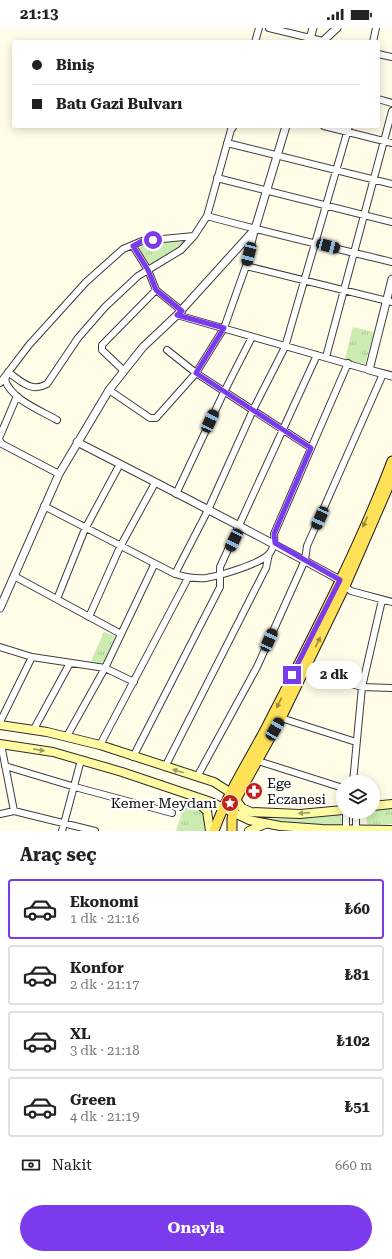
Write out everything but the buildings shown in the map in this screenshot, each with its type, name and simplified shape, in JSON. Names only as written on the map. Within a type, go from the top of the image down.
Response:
[{"type":"main road","points":[[232,831],[235,801],[281,718],[304,671],[392,461]]},
{"type":"main road","points":[[214,831],[222,807],[266,729],[342,583],[392,478]]},
{"type":"main road","points":[[0,725],[67,736],[100,745],[214,782],[224,787],[231,793],[235,801],[242,808],[251,812],[268,814],[300,814],[336,811]]},
{"type":"main road","points":[[0,744],[53,752],[81,760],[189,794],[249,820],[268,824],[346,831],[392,830]]},
{"type":"main road","points":[[189,794],[207,811],[210,831]]},
{"type":"main road","points":[[380,805],[392,804]]},
{"type":"main road","points":[[249,831],[268,824]]},
{"type":"street","points":[[256,40],[259,28]]},
{"type":"street","points":[[269,28],[290,30],[310,40],[313,28]]},
{"type":"street","points":[[326,40],[337,28]]},
{"type":"street","points":[[373,40],[376,28]]},
{"type":"street","points":[[380,54],[392,57]]},
{"type":"street","points":[[380,100],[392,103]]},
{"type":"street","points":[[326,357],[392,111]]},
{"type":"street","points":[[8,372],[28,387],[41,387],[47,384],[78,338],[106,307],[138,276],[181,250],[194,236],[207,216],[232,128]]},
{"type":"street","points":[[109,390],[150,418],[156,418],[196,373],[224,328],[246,266],[255,229],[268,190],[285,128]]},
{"type":"street","points":[[175,574],[208,510],[253,410],[285,347],[348,129],[392,143]]},
{"type":"street","points":[[227,143],[277,154],[392,184]]},
{"type":"street","points":[[217,178],[392,222]]},
{"type":"street","points":[[207,216],[392,262]]},
{"type":"street","points":[[0,608],[59,474],[109,390],[123,370],[143,347],[179,313],[255,229]]},
{"type":"street","points":[[0,382],[29,345],[86,282],[123,249],[142,241],[194,236]]},
{"type":"street","points":[[133,246],[148,270],[156,290],[179,313],[285,347],[392,376]]},
{"type":"street","points":[[246,266],[343,291],[389,301]]},
{"type":"street","points":[[369,370],[389,301],[392,279]]},
{"type":"street","points":[[123,370],[102,350],[102,344],[156,290]]},
{"type":"street","points":[[176,494],[224,392],[252,337]]},
{"type":"street","points":[[167,350],[196,373],[311,448]]},
{"type":"street","points":[[133,756],[220,587],[220,567],[317,355]]},
{"type":"street","points":[[165,767],[266,568],[269,554],[275,543],[274,534],[348,364]]},
{"type":"street","points":[[8,372],[5,380],[7,385],[17,396],[57,420]]},
{"type":"street","points":[[197,777],[257,667],[305,560],[307,546],[383,374]]},
{"type":"street","points":[[0,436],[17,396]]},
{"type":"street","points":[[0,441],[2,444],[59,474]]},
{"type":"street","points":[[77,442],[176,494],[275,543],[342,583],[350,591],[392,602]]},
{"type":"street","points":[[57,599],[85,529],[120,464]]},
{"type":"street","points":[[89,617],[120,547],[155,483]]},
{"type":"street","points":[[44,506],[154,565],[188,578],[206,578],[221,574],[261,560],[269,554]]},
{"type":"street","points":[[67,736],[105,668],[154,565]]},
{"type":"street","points":[[14,576],[121,634]]},
{"type":"street","points":[[100,745],[188,578]]},
{"type":"street","points":[[354,775],[362,687],[382,600]]},
{"type":"street","points":[[0,647],[32,657],[105,668],[134,682]]},
{"type":"street","points":[[0,722],[32,657]]},
{"type":"street","points":[[34,730],[70,663]]},
{"type":"street","points":[[304,671],[362,687],[392,688]]},
{"type":"street","points":[[281,718],[356,742]]},
{"type":"street","points":[[0,744],[6,766],[14,811]]},
{"type":"street","points":[[62,831],[81,760]]},
{"type":"street","points":[[258,761],[336,786]]},
{"type":"street","points":[[6,766],[75,787],[172,813]]},
{"type":"street","points":[[0,814],[14,811],[94,831]]},
{"type":"street","points":[[346,819],[346,831]]},
{"type":"street","points":[[356,819],[356,831]]},
{"type":"green space","points":[[187,240],[168,255],[152,263],[146,264],[138,249],[148,242]]},
{"type":"green space","points":[[353,327],[374,332],[365,364],[345,359]]},
{"type":"green space","points":[[104,632],[115,636],[103,665],[91,661]]},
{"type":"green space","points":[[186,800],[189,800],[205,813],[208,831],[176,831]]},
{"type":"green space","points":[[392,808],[392,824],[367,824],[367,819],[380,819],[380,810]]},
{"type":"green space","points":[[242,812],[262,819],[309,818],[336,815],[336,819],[342,819],[343,823],[338,826],[258,820]]},
{"type":"place","name":"Ege Eczanesi","points":[[254,791]]},
{"type":"place","name":"Kemer Meydanı","points":[[230,803]]},
{"type":"route","points":[[153,240],[142,241],[133,246],[148,270],[156,290],[182,311],[177,315],[224,328],[196,373],[311,448],[274,534],[275,543],[340,580],[292,675]]}]
